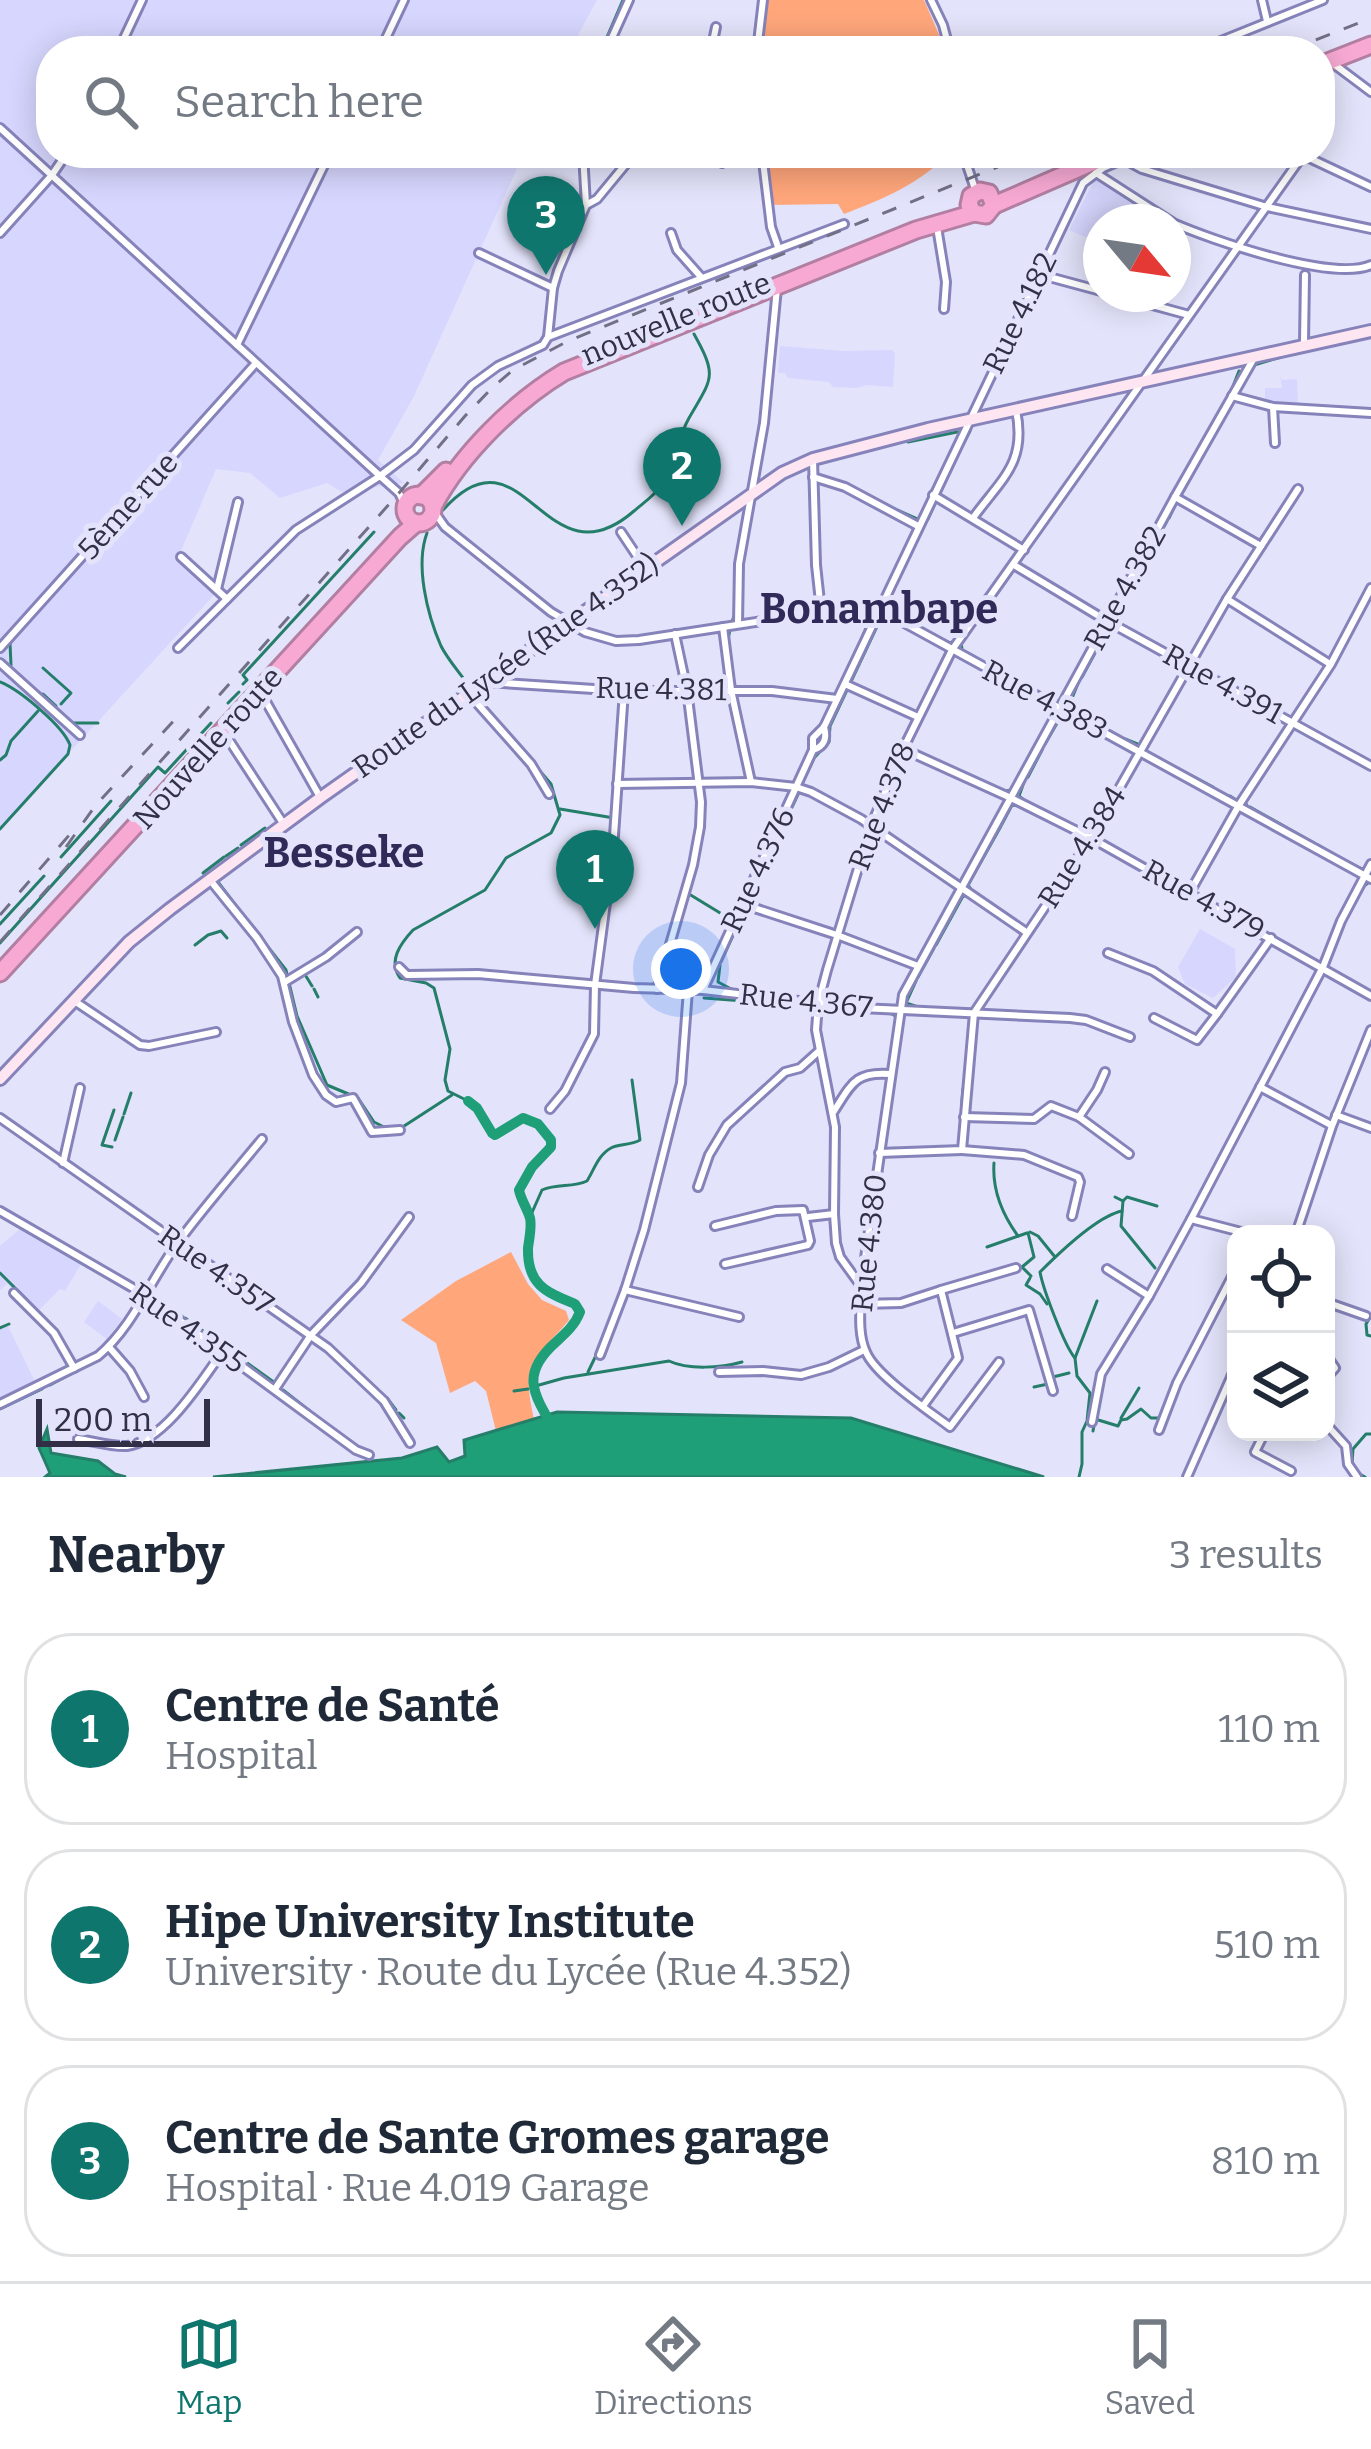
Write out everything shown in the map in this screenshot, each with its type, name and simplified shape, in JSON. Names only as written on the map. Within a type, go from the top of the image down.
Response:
[{"type":"highway","points":[[1335,56],[1371,41]]},
{"type":"highway","name":"nouvelle route","points":[[417,508],[512,398],[563,366],[1058,168]]},
{"type":"highway","name":"nouvelle route","points":[[743,294],[937,224],[980,201],[1079,168]]},
{"type":"highway","name":"nouvelle route","points":[[417,508],[525,397],[618,345]]},
{"type":"highway","name":"Nouvelle route","points":[[0,964],[223,731],[400,537],[417,508]]},
{"type":"highway","name":"Nouvelle route","points":[[0,973],[417,508]]},
{"type":"main road","name":"Route du Lycée (Rue 4.352)","points":[[0,1078],[129,942],[320,798],[782,473],[859,444],[906,439],[1371,331]]},
{"type":"street","points":[[125,36],[142,0]]},
{"type":"street","points":[[387,36],[404,0]]},
{"type":"street","points":[[613,36],[629,0]]},
{"type":"street","points":[[759,36],[763,0]]},
{"type":"street","points":[[931,0],[946,36]]},
{"type":"street","points":[[1262,0],[1268,21]]},
{"type":"street","points":[[1232,36],[1323,0]]},
{"type":"street","points":[[714,36],[716,27]]},
{"type":"street","points":[[1335,69],[1371,92]]},
{"type":"street","points":[[0,128],[36,161]]},
{"type":"street","points":[[44,168],[380,476],[566,623],[616,640],[821,612],[879,609]]},
{"type":"street","points":[[0,233],[57,168]]},
{"type":"street","points":[[237,345],[323,168]]},
{"type":"street","points":[[178,648],[296,530],[414,450],[472,385],[498,366],[543,345],[553,288],[586,205],[584,168]]},
{"type":"street","points":[[586,205],[623,168]]},
{"type":"street","points":[[764,168],[778,248]]},
{"type":"street","points":[[968,168],[980,201]]},
{"type":"street","points":[[1102,168],[1096,173],[1144,204]]},
{"type":"street","points":[[1140,168],[1267,207],[1371,229]]},
{"type":"street","name":"Rue 4.378","points":[[861,1286],[840,1257],[834,1214],[836,1127],[816,1030],[818,1004],[871,826],[902,749],[952,650],[1292,168]]},
{"type":"street","points":[[1331,168],[1371,187]]},
{"type":"street","name":"Rue 4.182","points":[[968,421],[1083,183],[1096,173]]},
{"type":"street","points":[[548,337],[844,224]]},
{"type":"street","points":[[937,224],[946,282],[944,309]]},
{"type":"street","points":[[1191,231],[1325,268],[1358,270],[1371,265]]},
{"type":"street","points":[[671,233],[677,250],[701,277]]},
{"type":"street","points":[[479,253],[553,288]]},
{"type":"street","points":[[1038,274],[1083,286]]},
{"type":"street","points":[[1304,347],[1305,274]]},
{"type":"street","points":[[737,624],[740,564],[754,490],[777,284]]},
{"type":"street","points":[[1178,312],[1189,315]]},
{"type":"street","name":"Rue 4.382","points":[[899,1011],[918,966],[1254,358]]},
{"type":"street","name":"5ème rue","points":[[0,648],[256,363]]},
{"type":"street","points":[[1232,396],[1273,407],[1371,413]]},
{"type":"street","points":[[1273,407],[1275,443]]},
{"type":"street","points":[[973,518],[1016,459],[1020,434],[1016,410]]},
{"type":"street","points":[[837,699],[968,421]]},
{"type":"street","points":[[820,456],[813,476],[821,612]]},
{"type":"street","points":[[813,476],[845,487],[919,526]]},
{"type":"street","name":"Rue 4.384","points":[[962,1150],[974,1013],[1091,838],[1227,599],[1298,489]]},
{"type":"street","points":[[933,495],[1024,550]]},
{"type":"street","points":[[1175,497],[1261,546]]},
{"type":"street","points":[[217,589],[238,502]]},
{"type":"street","points":[[417,508],[445,527]]},
{"type":"street","points":[[620,532],[645,568]]},
{"type":"street","points":[[181,557],[227,599]]},
{"type":"street","name":"Rue 4.391","points":[[1014,565],[1371,766]]},
{"type":"street","points":[[1190,892],[1239,805],[1330,664],[1371,588]]},
{"type":"street","points":[[1227,599],[1330,664]]},
{"type":"street","name":"Rue 4.383","points":[[879,609],[1368,878]]},
{"type":"street","points":[[723,627],[751,782]]},
{"type":"street","points":[[657,988],[700,827],[687,691],[675,634]]},
{"type":"street","points":[[0,663],[80,735]]},
{"type":"street","name":"Rue 4.381","points":[[484,682],[624,691],[790,692],[837,699]]},
{"type":"street","points":[[844,683],[918,717]]},
{"type":"street","points":[[260,690],[320,798]]},
{"type":"street","points":[[550,1109],[593,1039],[595,985],[614,850],[624,691]]},
{"type":"street","points":[[469,693],[531,764],[549,794]]},
{"type":"street","name":"Rue 4.376","points":[[703,990],[813,750],[825,740],[824,727],[837,699]]},
{"type":"street","points":[[223,731],[284,825]]},
{"type":"street","name":"Rue 4.379","points":[[902,749],[1091,838],[1371,996]]},
{"type":"street","points":[[617,784],[751,782],[811,792],[871,826],[1027,933]]},
{"type":"street","points":[[1092,1422],[1101,1374],[1191,1219],[1323,967],[1371,864]]},
{"type":"street","points":[[210,880],[285,982],[292,1022],[320,1089],[336,1102],[353,1098],[372,1132],[400,1130]]},
{"type":"street","points":[[742,904],[918,966]]},
{"type":"street","points":[[285,982],[356,932]]},
{"type":"street","points":[[1154,1018],[1197,1040],[1271,938]]},
{"type":"street","points":[[1108,953],[1154,971],[1217,1014]]},
{"type":"street","name":"Rue 4.367","points":[[399,967],[407,975],[478,974],[703,990],[899,1011],[1070,1018],[1130,1037]]},
{"type":"street","points":[[600,1355],[644,1230],[681,1083],[688,990]]},
{"type":"street","points":[[74,1000],[140,1045],[216,1032]]},
{"type":"street","name":"Rue 4.380","points":[[899,1011],[861,1304],[864,1350],[884,1375],[923,1406]]},
{"type":"street","points":[[1299,1225],[1371,1030]]},
{"type":"street","points":[[698,1186],[727,1125],[785,1072],[802,1067],[818,1051]]},
{"type":"street","points":[[1079,1117],[1105,1072]]},
{"type":"street","points":[[833,1112],[859,1078],[890,1074]]},
{"type":"street","points":[[1260,1087],[1332,1126]]},
{"type":"street","points":[[63,1162],[80,1088]]},
{"type":"street","points":[[964,1117],[1034,1119],[1051,1106],[1079,1117],[1129,1154]]},
{"type":"street","points":[[1336,1115],[1371,1128]]},
{"type":"street","name":"Rue 4.357","points":[[0,1118],[311,1335],[384,1401],[410,1443]]},
{"type":"street","points":[[0,1405],[109,1347],[177,1244],[262,1139]]},
{"type":"street","points":[[879,1153],[962,1150],[1024,1155],[1078,1178],[1072,1216]]},
{"type":"street","points":[[715,1226],[789,1209],[803,1210],[807,1218],[808,1244],[724,1264]]},
{"type":"street","name":"Rue 4.355","points":[[0,1210],[146,1295],[369,1455]]},
{"type":"street","points":[[807,1218],[834,1214]]},
{"type":"street","points":[[274,1389],[311,1335],[361,1283],[409,1217]]},
{"type":"street","points":[[1191,1219],[1227,1228]]},
{"type":"street","points":[[861,1304],[901,1304],[1016,1268]]},
{"type":"street","points":[[1107,1269],[1149,1296]]},
{"type":"street","points":[[1159,1430],[1177,1383],[1227,1287]]},
{"type":"street","points":[[626,1290],[739,1317]]},
{"type":"street","points":[[941,1290],[958,1358],[923,1406],[950,1427],[999,1362]]},
{"type":"street","points":[[14,1293],[54,1333],[74,1368]]},
{"type":"street","points":[[1335,1305],[1366,1316]]},
{"type":"street","points":[[953,1333],[1029,1310],[1053,1391]]},
{"type":"street","points":[[109,1347],[144,1397]]},
{"type":"street","points":[[719,1372],[801,1375],[864,1350]]},
{"type":"street","points":[[78,1438],[118,1446],[139,1443],[177,1411],[223,1351]]},
{"type":"street","points":[[1187,1477],[1227,1386]]},
{"type":"street","points":[[1335,1434],[1346,1446],[1348,1463],[1357,1477]]},
{"type":"street","points":[[1261,1441],[1255,1453],[1291,1472]]},
{"type":"shaded area","points":[[0,0],[597,0],[580,36],[36,36],[36,168],[517,168],[414,396],[378,460],[404,483],[342,492],[327,483],[280,498],[250,473],[216,469],[177,560],[214,595],[0,828]]},
{"type":"shaded area","points":[[767,0],[924,0],[940,36],[761,36]]},
{"type":"shaded area","points":[[767,168],[932,168],[887,196],[844,214],[838,204],[770,205]]},
{"type":"shaded area","points":[[1096,176],[1137,204],[1083,204],[1083,236],[1069,230]]},
{"type":"shaded area","points":[[780,346],[892,350],[893,387],[833,387],[829,382],[788,378],[778,373]]},
{"type":"shaded area","points":[[1280,376],[1297,379],[1298,406],[1265,403],[1265,388],[1282,388]]},
{"type":"shaded area","points":[[1200,929],[1235,949],[1236,977],[1213,998],[1185,984],[1178,967]]},
{"type":"shaded area","points":[[20,1229],[81,1264],[65,1291],[60,1289],[38,1311],[7,1284],[0,1290],[0,1246]]},
{"type":"shaded area","points":[[511,1252],[528,1284],[542,1300],[566,1311],[569,1320],[539,1353],[530,1372],[534,1419],[496,1431],[486,1391],[475,1381],[450,1393],[436,1343],[401,1320],[456,1281]]},
{"type":"shaded area","points":[[98,1301],[122,1319],[107,1339],[84,1322]]},
{"type":"shaded area","points":[[8,1326],[36,1384],[0,1402],[0,1330]]},
{"type":"shaded area","points":[[557,1412],[851,1418],[1044,1477],[213,1477],[402,1458],[437,1447],[449,1462],[465,1456],[464,1440]]},
{"type":"shaded area","points":[[47,1429],[51,1453],[98,1461],[126,1477],[45,1477],[50,1473],[39,1448]]},
{"type":"waterway","points":[[607,36],[623,0]]},
{"type":"waterway","points":[[1359,79],[1369,86]]},
{"type":"waterway","points":[[578,212],[580,168]]},
{"type":"waterway","points":[[587,173],[588,193]]},
{"type":"waterway","points":[[556,267],[577,215]]},
{"type":"waterway","points":[[1045,271],[1059,241]]},
{"type":"waterway","points":[[443,510],[471,487],[494,483],[578,531],[603,530],[634,511],[661,486],[707,385],[707,360],[694,334]]},
{"type":"waterway","points":[[1306,351],[1314,349]]},
{"type":"waterway","points":[[1295,354],[1303,352]]},
{"type":"waterway","points":[[1249,373],[1254,365],[1281,357]]},
{"type":"waterway","points":[[1230,394],[1239,371]]},
{"type":"waterway","points":[[1177,379],[1194,376]]},
{"type":"waterway","points":[[1239,390],[1247,377]]},
{"type":"waterway","points":[[525,410],[545,394]]},
{"type":"waterway","points":[[1181,495],[1234,399]]},
{"type":"waterway","points":[[1201,446],[1217,418]]},
{"type":"waterway","points":[[960,450],[970,431]]},
{"type":"waterway","points":[[908,442],[957,432],[960,437]]},
{"type":"waterway","points":[[939,495],[955,461]]},
{"type":"waterway","points":[[1169,518],[1178,499]]},
{"type":"waterway","points":[[928,519],[936,501]]},
{"type":"waterway","points":[[895,509],[920,520]]},
{"type":"waterway","points":[[1119,623],[1114,617],[1167,521]]},
{"type":"waterway","points":[[920,534],[922,530]]},
{"type":"waterway","points":[[243,684],[247,680],[243,675],[374,532]]},
{"type":"waterway","points":[[427,533],[422,574],[431,619],[444,651],[469,686]]},
{"type":"waterway","points":[[909,558],[918,538]]},
{"type":"waterway","points":[[890,596],[905,565]]},
{"type":"waterway","points":[[823,599],[830,608],[882,599]]},
{"type":"waterway","points":[[889,599],[888,609],[922,628]]},
{"type":"waterway","points":[[23,627],[39,610]]},
{"type":"waterway","points":[[848,671],[869,621],[863,610]]},
{"type":"waterway","points":[[782,615],[786,614]]},
{"type":"waterway","points":[[813,617],[830,614]]},
{"type":"waterway","points":[[714,625],[732,622],[734,616]]},
{"type":"waterway","points":[[728,640],[730,629],[799,619]]},
{"type":"waterway","points":[[802,784],[814,758],[829,742],[830,726],[880,620]]},
{"type":"waterway","points":[[1082,677],[1109,627]]},
{"type":"waterway","points":[[643,636],[697,628]]},
{"type":"waterway","points":[[568,630],[606,642],[640,643]]},
{"type":"waterway","points":[[679,642],[680,637],[717,631],[722,638]]},
{"type":"waterway","points":[[927,631],[950,643],[957,640]]},
{"type":"waterway","points":[[656,640],[672,638],[675,650]]},
{"type":"waterway","points":[[961,641],[962,650],[1017,680]]},
{"type":"waterway","points":[[10,643],[11,665]]},
{"type":"waterway","points":[[43,668],[71,693],[61,704]]},
{"type":"waterway","points":[[1079,681],[1068,708],[1085,718]]},
{"type":"waterway","points":[[0,682],[40,709],[70,745],[68,754],[0,829]]},
{"type":"waterway","points":[[1020,682],[1056,701],[1064,697]]},
{"type":"waterway","points":[[497,686],[506,687]]},
{"type":"waterway","points":[[228,703],[239,692]]},
{"type":"waterway","points":[[43,694],[56,706]]},
{"type":"waterway","points":[[468,1101],[448,1091],[450,1049],[434,988],[400,978],[397,953],[413,930],[485,890],[506,858],[551,833],[560,815],[551,784],[479,699]]},
{"type":"waterway","points":[[0,760],[38,711]]},
{"type":"waterway","points":[[1045,744],[1060,718],[1068,715]]},
{"type":"waterway","points":[[73,723],[98,723]]},
{"type":"waterway","points":[[0,943],[158,767],[165,773],[211,723]]},
{"type":"waterway","points":[[1099,725],[1119,736]]},
{"type":"waterway","points":[[1125,739],[1140,745]]},
{"type":"waterway","points":[[1028,777],[1042,750]]},
{"type":"waterway","points":[[1153,755],[1161,759]]},
{"type":"waterway","points":[[1164,761],[1213,787]]},
{"type":"waterway","points":[[615,772],[616,764]]},
{"type":"waterway","points":[[1024,782],[1019,796],[1025,801]]},
{"type":"waterway","points":[[997,788],[1012,790]]},
{"type":"waterway","points":[[760,875],[800,790]]},
{"type":"waterway","points":[[1247,806],[1249,795]]},
{"type":"waterway","points":[[1230,796],[1239,798]]},
{"type":"waterway","points":[[61,857],[111,801]]},
{"type":"waterway","points":[[1002,824],[1012,805],[1020,806]]},
{"type":"waterway","points":[[1250,807],[1314,843]]},
{"type":"waterway","points":[[560,809],[614,818]]},
{"type":"waterway","points":[[973,892],[968,885],[1001,826]]},
{"type":"waterway","points":[[241,845],[265,828]]},
{"type":"waterway","points":[[1318,845],[1333,854]]},
{"type":"waterway","points":[[226,856],[238,848]]},
{"type":"waterway","points":[[1335,855],[1365,868]]},
{"type":"waterway","points":[[203,873],[224,857]]},
{"type":"waterway","points":[[0,924],[44,876]]},
{"type":"waterway","points":[[952,877],[958,882]]},
{"type":"waterway","points":[[218,882],[246,919]]},
{"type":"waterway","points":[[1364,886],[1369,882]]},
{"type":"waterway","points":[[689,894],[730,919]]},
{"type":"waterway","points":[[936,945],[963,896],[969,896]]},
{"type":"waterway","points":[[721,962],[745,909]]},
{"type":"waterway","points":[[247,920],[286,970],[297,1016],[327,1085],[358,1098],[374,1122],[386,1128]]},
{"type":"waterway","points":[[195,945],[221,931],[227,938]]},
{"type":"waterway","points":[[918,977],[934,948]]},
{"type":"waterway","points":[[720,965],[718,982],[735,991]]},
{"type":"waterway","points":[[304,973],[312,986]]},
{"type":"waterway","points":[[916,981],[906,1003],[918,1007]]},
{"type":"waterway","points":[[314,989],[318,997]]},
{"type":"waterway","points":[[704,998],[797,1005]]},
{"type":"waterway","points":[[824,1001],[886,1006]]},
{"type":"waterway","points":[[800,1005],[816,1006]]},
{"type":"waterway","points":[[821,1007],[841,1009]]},
{"type":"waterway","points":[[878,1012],[896,1017],[895,1030]]},
{"type":"waterway","points":[[1086,1016],[1094,1020]]},
{"type":"waterway","points":[[530,1217],[542,1190],[587,1181],[607,1151],[640,1140],[632,1080]]},
{"type":"waterway","points":[[962,1101],[963,1089]]},
{"type":"waterway","points":[[124,1114],[131,1093]]},
{"type":"waterway","points":[[401,1128],[452,1095]]},
{"type":"waterway","points":[[468,1101],[495,1135],[523,1118],[538,1124],[551,1140],[551,1147],[519,1190],[530,1218],[531,1271],[547,1291],[575,1304],[580,1312],[534,1373],[535,1393],[553,1427]]},
{"type":"waterway","points":[[112,1147],[102,1145],[114,1110]]},
{"type":"waterway","points":[[115,1140],[123,1117]]},
{"type":"waterway","points":[[994,1163],[999,1202],[1018,1236]]},
{"type":"waterway","points":[[1115,1197],[1157,1206]]},
{"type":"waterway","points":[[1123,1201],[1121,1226],[1155,1268]]},
{"type":"waterway","points":[[0,1208],[139,1288]]},
{"type":"waterway","points":[[1075,1358],[1040,1272],[1090,1228],[1122,1211]]},
{"type":"waterway","points":[[0,1216],[137,1295],[128,1317]]},
{"type":"waterway","points":[[1030,1232],[1055,1257]]},
{"type":"waterway","points":[[987,1247],[1027,1233]]},
{"type":"waterway","points":[[1028,1233],[1034,1257],[1022,1267],[1031,1276]]},
{"type":"waterway","points":[[0,1273],[27,1300]]},
{"type":"waterway","points":[[1030,1278],[1026,1285],[1047,1304]]},
{"type":"waterway","points":[[153,1296],[182,1316]]},
{"type":"waterway","points":[[140,1311],[146,1301]]},
{"type":"waterway","points":[[1079,1477],[1090,1393],[1077,1376],[1075,1358],[1097,1301]]},
{"type":"waterway","points":[[113,1348],[138,1313]]},
{"type":"waterway","points":[[1371,1316],[1366,1324],[1371,1336]]},
{"type":"waterway","points":[[185,1318],[275,1383]]},
{"type":"waterway","points":[[0,1328],[9,1324]]},
{"type":"waterway","points":[[588,1372],[602,1343]]},
{"type":"waterway","points":[[50,1385],[99,1359]]},
{"type":"waterway","points":[[532,1387],[669,1361],[705,1367],[742,1362]]},
{"type":"waterway","points":[[1053,1377],[1069,1373]]},
{"type":"waterway","points":[[1034,1387],[1048,1384]]},
{"type":"waterway","points":[[1121,1418],[1139,1388]]},
{"type":"waterway","points":[[0,1409],[42,1389]]},
{"type":"waterway","points":[[514,1391],[528,1389]]},
{"type":"waterway","points":[[283,1390],[343,1437]]},
{"type":"waterway","points":[[1093,1431],[1100,1393]]},
{"type":"waterway","points":[[387,1398],[396,1410]]},
{"type":"waterway","points":[[1095,1419],[1118,1426],[1141,1409],[1151,1418],[1161,1418]]},
{"type":"waterway","points":[[399,1413],[404,1418]]},
{"type":"waterway","points":[[320,1427],[337,1441]]},
{"type":"waterway","points":[[1352,1464],[1353,1449],[1371,1434]]},
{"type":"waterway","points":[[1356,1472],[1365,1477]]},
{"type":"railway","points":[[1326,36],[1371,18]]},
{"type":"railway","points":[[0,942],[465,416],[513,370],[568,341],[995,168]]},
{"type":"railway","points":[[66,847],[95,806],[179,715]]},
{"type":"railway","points":[[0,915],[71,833]]},
{"type":"place","name":"Centre de Sante Gromes garage","points":[[546,275]]},
{"type":"place","name":"Hipe University Institute","points":[[682,526]]},
{"type":"place","name":"Centre de Santé","points":[[595,929]]},
{"type":"district","name":"Bonambape","points":[[879,609]]},
{"type":"district","name":"Besseke","points":[[344,853]]}]
